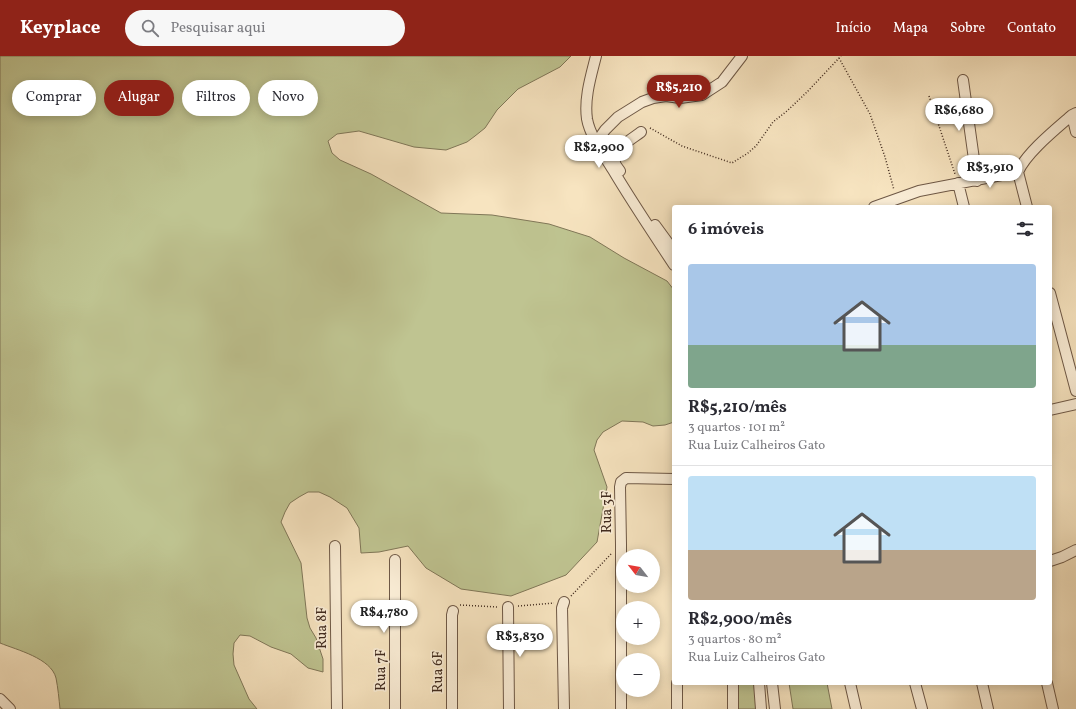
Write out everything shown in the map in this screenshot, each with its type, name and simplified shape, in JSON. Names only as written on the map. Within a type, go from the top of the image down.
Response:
[{"type":"street","points":[[596,56],[586,103],[587,119],[596,143],[632,202],[672,262]]},
{"type":"street","points":[[596,143],[604,130],[618,117],[642,102],[653,98],[666,96],[680,98],[702,95],[722,82],[742,56]]},
{"type":"street","points":[[963,80],[977,181]]},
{"type":"street","points":[[1074,114],[1076,132]]},
{"type":"street","points":[[1027,205],[1018,172],[1021,165],[1044,140],[1074,114]]},
{"type":"street","points":[[641,132],[618,150],[615,160],[616,164],[646,212],[672,248]]},
{"type":"street","points":[[886,205],[897,203],[919,191],[1018,172]]},
{"type":"street","points":[[958,183],[964,205]]},
{"type":"street","points":[[1052,300],[1076,391]]},
{"type":"street","points":[[1052,410],[1076,404]]},
{"type":"street","name":"Rua 3F","points":[[621,709],[621,482],[626,478],[672,479]]},
{"type":"street","name":"Rua 8F","points":[[335,546],[337,709]]},
{"type":"street","points":[[1052,560],[1062,558],[1076,550]]},
{"type":"street","name":"Rua 7F","points":[[395,560],[395,709]]},
{"type":"street","points":[[564,602],[562,608],[564,709]]},
{"type":"street","points":[[508,607],[509,709]]},
{"type":"street","name":"Rua 6F","points":[[452,611],[452,709]]},
{"type":"street","points":[[677,685],[677,709]]},
{"type":"street","points":[[733,685],[733,709]]},
{"type":"street","points":[[759,685],[761,709]]},
{"type":"street","points":[[772,685],[775,709]]},
{"type":"street","points":[[850,685],[856,709]]},
{"type":"street","points":[[916,685],[922,709]]},
{"type":"street","points":[[982,685],[988,709]]},
{"type":"street","points":[[1047,685],[1053,709]]},
{"type":"street","points":[[0,699],[10,709]]},
{"type":"path","points":[[641,132],[646,128],[655,130],[682,146],[732,163],[756,146],[772,122],[788,111],[841,56]]},
{"type":"path","points":[[839,58],[870,114],[885,157],[897,203]]},
{"type":"path","points":[[930,96],[958,183]]},
{"type":"path","points":[[564,602],[621,544]]},
{"type":"green space","points":[[0,56],[571,56],[560,67],[518,89],[497,110],[485,128],[475,136],[467,142],[446,150],[414,147],[359,131],[337,134],[328,141],[332,153],[340,160],[371,174],[441,213],[492,215],[549,224],[590,237],[624,258],[667,281],[672,287],[672,423],[653,426],[643,422],[622,421],[603,432],[597,440],[594,450],[607,487],[597,542],[566,575],[511,596],[461,589],[426,568],[408,546],[379,552],[361,553],[359,528],[347,508],[319,492],[308,492],[290,503],[281,522],[301,563],[307,618],[323,659],[323,672],[308,668],[291,654],[271,647],[250,636],[240,635],[234,643],[234,665],[249,699],[257,709],[60,709],[56,678],[53,671],[41,660],[0,643]]},
{"type":"green space","points":[[737,685],[758,685],[761,709],[737,709]]},
{"type":"green space","points":[[789,685],[827,685],[832,709],[793,709]]}]
